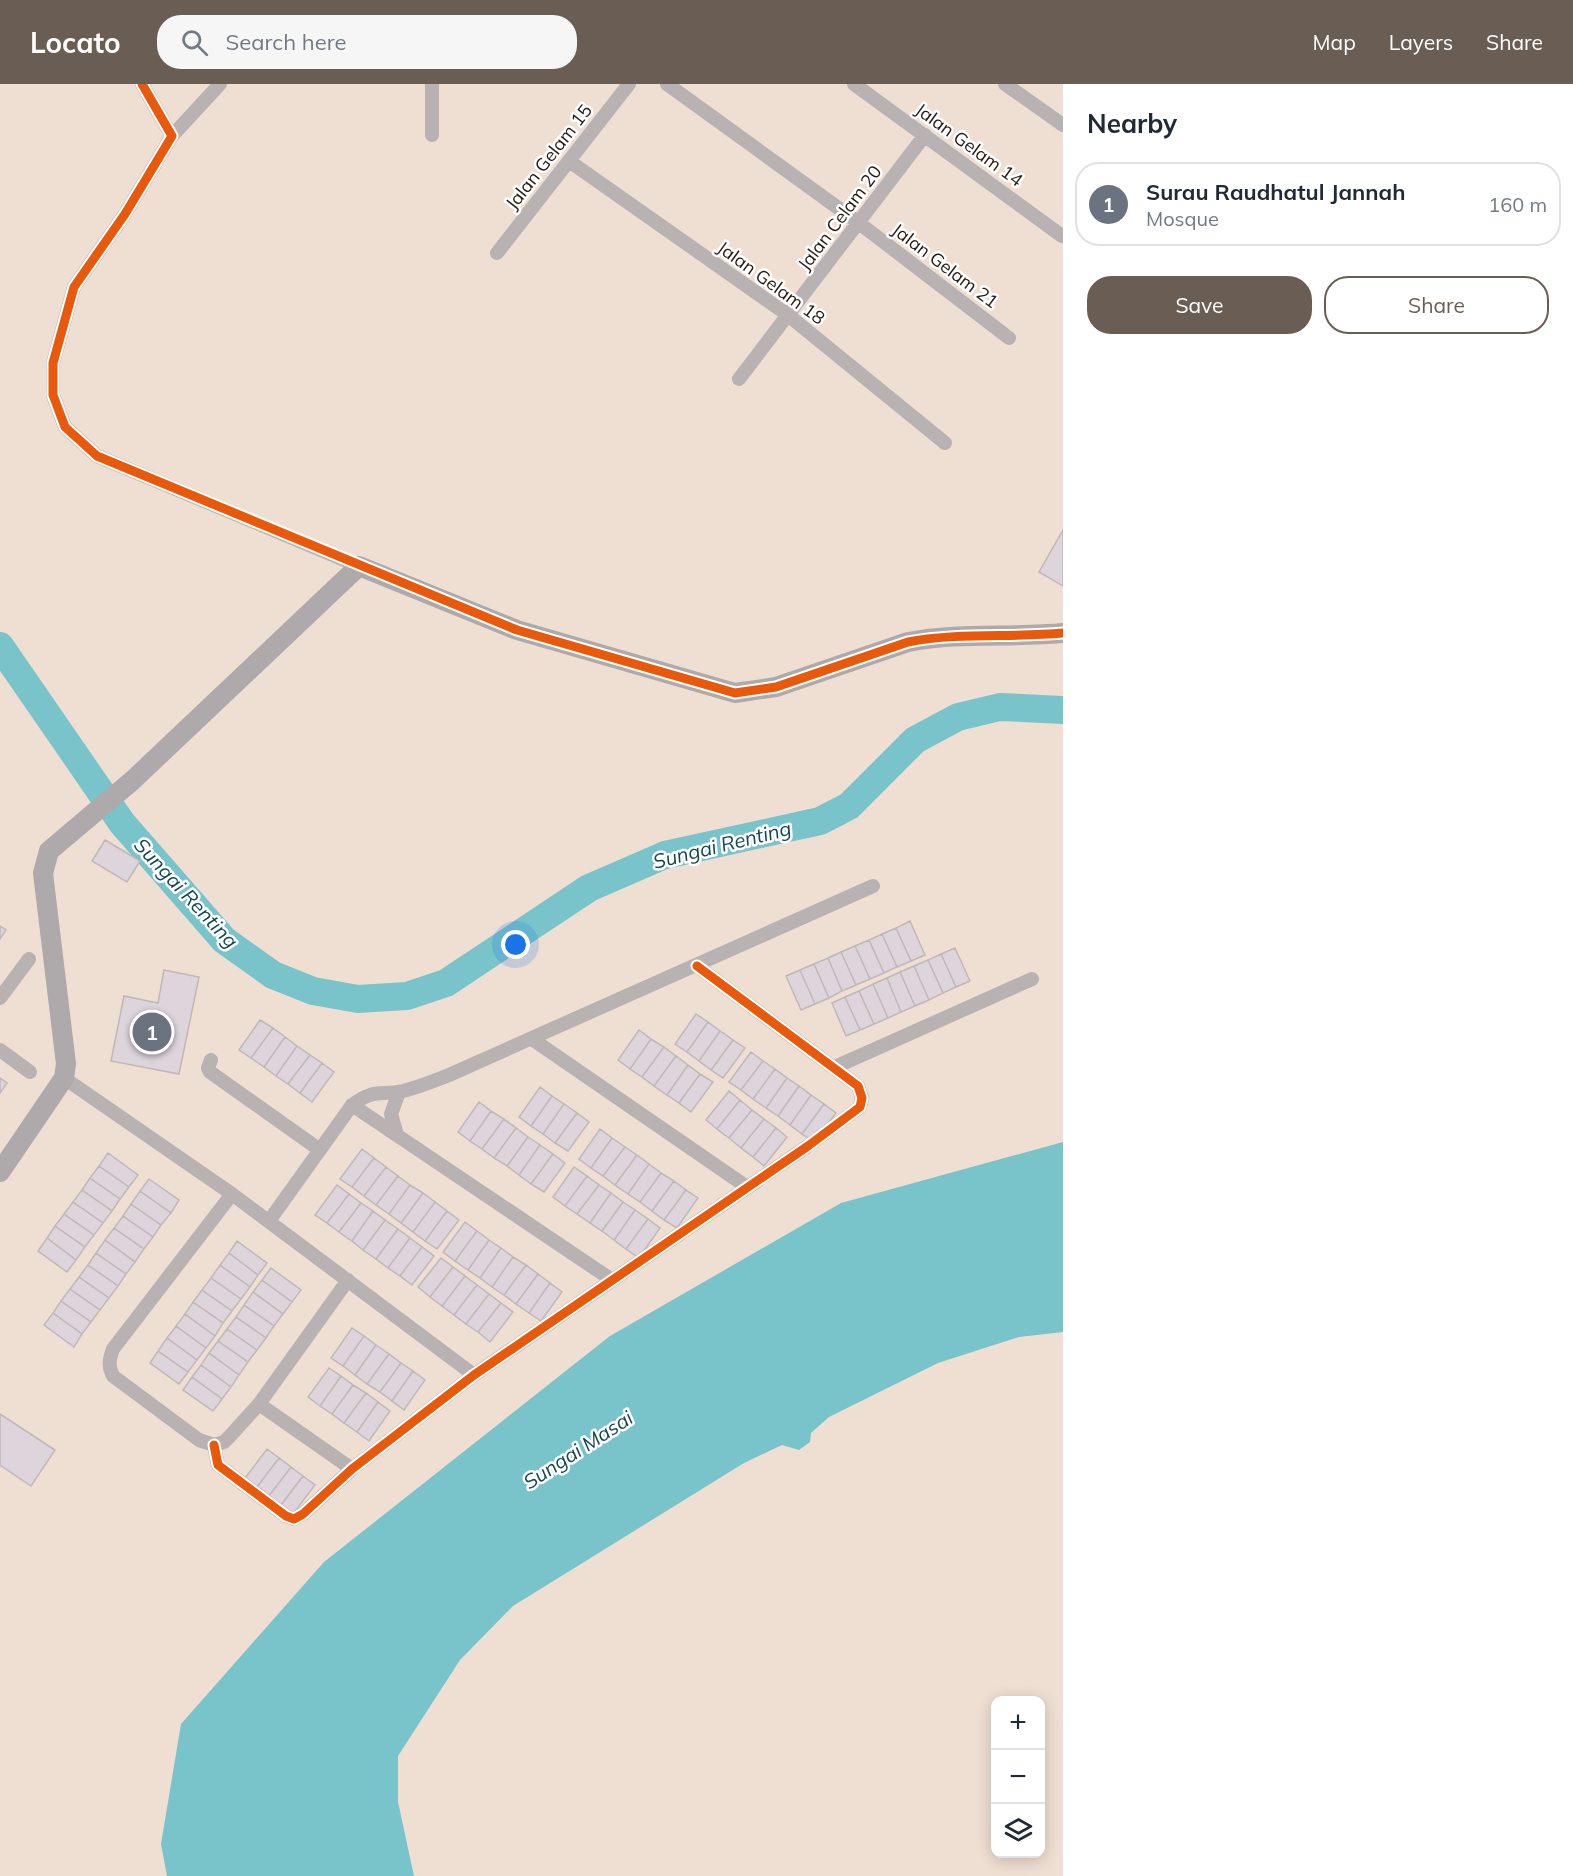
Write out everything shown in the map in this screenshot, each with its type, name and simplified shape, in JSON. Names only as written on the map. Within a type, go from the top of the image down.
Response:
[{"type":"street","points":[[142,84],[172,136]]},
{"type":"street","points":[[220,84],[172,136],[125,214],[74,287],[53,363],[53,395],[65,427],[97,456],[517,630],[735,693],[776,687],[908,642],[928,638],[1063,633]]},
{"type":"street","points":[[432,84],[432,135]]},
{"type":"street","name":"Jalan Gelam 15","points":[[497,253],[629,84]]},
{"type":"street","name":"Jalan Gelam 21","points":[[667,84],[859,223],[1009,338]]},
{"type":"street","name":"Jalan Gelam 14","points":[[854,84],[1062,236]]},
{"type":"street","points":[[1005,84],[1063,125]]},
{"type":"street","name":"Jalan Celam 20","points":[[739,379],[925,135]]},
{"type":"street","name":"Jalan Gelam 18","points":[[569,161],[788,315],[945,443]]},
{"type":"street","points":[[0,1172],[64,1078],[66,1064],[43,873],[49,851],[133,780],[358,566]]},
{"type":"street","points":[[268,1221],[352,1105],[370,1093],[399,1092],[449,1075],[873,886]]},
{"type":"street","points":[[0,998],[29,958]]},
{"type":"street","points":[[214,1445],[218,1465],[286,1516],[294,1519],[303,1514],[352,1469],[474,1375],[860,1107],[862,1098],[858,1086],[697,966]]},
{"type":"street","points":[[835,1067],[1032,979]]},
{"type":"street","points":[[532,1039],[747,1187]]},
{"type":"street","points":[[0,1050],[30,1072]]},
{"type":"street","points":[[211,1060],[208,1068],[210,1072],[320,1150]]},
{"type":"street","points":[[64,1078],[232,1194],[474,1375]]},
{"type":"street","points":[[397,1135],[391,1114],[399,1092]]},
{"type":"street","points":[[352,1105],[612,1280]]},
{"type":"street","points":[[232,1194],[113,1349],[109,1359],[109,1368],[113,1376],[199,1440],[214,1445],[224,1442],[259,1404],[348,1280]]},
{"type":"street","points":[[259,1404],[352,1469]]},
{"type":"water","name":"Sungai Masai","points":[[1063,1142],[1063,1332],[1019,1337],[938,1363],[829,1417],[811,1433],[810,1442],[799,1450],[782,1445],[744,1463],[513,1606],[460,1660],[398,1756],[398,1802],[414,1876],[167,1876],[161,1844],[181,1724],[324,1562],[610,1336],[841,1203]]},
{"type":"building","points":[[1063,530],[1063,586],[1039,572]]},
{"type":"building","points":[[105,840],[140,861],[127,882],[92,861]]},
{"type":"building","points":[[910,921],[925,955],[911,961],[896,928]]},
{"type":"building","points":[[0,926],[6,930],[0,939]]},
{"type":"building","points":[[896,928],[911,961],[897,967],[882,934]]},
{"type":"building","points":[[882,934],[897,967],[884,973],[869,940]]},
{"type":"building","points":[[869,940],[884,973],[870,979],[855,946]]},
{"type":"building","points":[[855,946],[870,979],[856,985],[841,952]]},
{"type":"building","points":[[955,948],[970,981],[956,987],[941,954]]},
{"type":"building","points":[[841,952],[856,985],[842,991],[828,958]]},
{"type":"building","points":[[941,954],[956,987],[943,993],[928,960]]},
{"type":"building","points":[[828,958],[842,991],[829,998],[814,964]]},
{"type":"building","points":[[928,960],[943,993],[929,1000],[914,966]]},
{"type":"building","points":[[814,964],[829,998],[815,1004],[800,970]]},
{"type":"building","points":[[914,966],[929,1000],[915,1006],[900,972]]},
{"type":"building","points":[[164,970],[199,977],[179,1074],[111,1061],[124,996],[158,1003]]},
{"type":"building","points":[[800,970],[815,1004],[801,1010],[786,976]]},
{"type":"building","points":[[900,972],[915,1006],[901,1012],[887,978]]},
{"type":"building","points":[[887,978],[901,1012],[888,1018],[873,984]]},
{"type":"building","points":[[873,984],[888,1018],[874,1024],[859,991]]},
{"type":"building","points":[[859,991],[874,1024],[860,1030],[845,997]]},
{"type":"building","points":[[845,997],[860,1030],[846,1036],[832,1003]]},
{"type":"building","points":[[696,1014],[708,1022],[687,1052],[675,1044]]},
{"type":"building","points":[[260,1020],[273,1028],[251,1058],[239,1050]]},
{"type":"building","points":[[708,1022],[720,1031],[699,1061],[687,1052]]},
{"type":"building","points":[[273,1028],[285,1037],[264,1067],[251,1058]]},
{"type":"building","points":[[639,1030],[651,1039],[630,1069],[618,1060]]},
{"type":"building","points":[[720,1031],[733,1040],[711,1070],[699,1061]]},
{"type":"building","points":[[285,1037],[297,1046],[276,1076],[264,1067]]},
{"type":"building","points":[[651,1039],[664,1047],[642,1077],[630,1069]]},
{"type":"building","points":[[733,1040],[745,1048],[723,1078],[711,1070]]},
{"type":"building","points":[[297,1046],[310,1055],[288,1084],[276,1076]]},
{"type":"building","points":[[664,1047],[676,1056],[654,1086],[642,1077]]},
{"type":"building","points":[[751,1052],[763,1061],[741,1090],[729,1082]]},
{"type":"building","points":[[310,1055],[322,1063],[300,1093],[288,1084]]},
{"type":"building","points":[[676,1056],[688,1065],[667,1095],[654,1086]]},
{"type":"building","points":[[763,1061],[775,1069],[753,1099],[741,1090]]},
{"type":"building","points":[[322,1063],[334,1072],[312,1102],[300,1093]]},
{"type":"building","points":[[688,1065],[700,1074],[679,1103],[667,1095]]},
{"type":"building","points":[[775,1069],[787,1078],[766,1108],[753,1099]]},
{"type":"building","points":[[700,1074],[713,1082],[691,1112],[679,1103]]},
{"type":"building","points":[[0,1078],[7,1083],[0,1093]]},
{"type":"building","points":[[787,1078],[799,1086],[778,1116],[766,1108]]},
{"type":"building","points":[[799,1086],[811,1095],[790,1125],[778,1116]]},
{"type":"building","points":[[540,1087],[552,1096],[531,1126],[519,1117]]},
{"type":"building","points":[[729,1091],[740,1100],[717,1129],[706,1120]]},
{"type":"building","points":[[811,1095],[824,1104],[802,1134],[790,1125]]},
{"type":"building","points":[[552,1096],[564,1104],[543,1134],[531,1126]]},
{"type":"building","points":[[740,1100],[752,1110],[729,1138],[717,1129]]},
{"type":"building","points":[[479,1102],[491,1111],[470,1141],[458,1132]]},
{"type":"building","points":[[564,1104],[577,1113],[555,1143],[543,1134]]},
{"type":"building","points":[[824,1104],[836,1113],[814,1142],[802,1134]]},
{"type":"building","points":[[752,1110],[764,1119],[741,1148],[729,1138]]},
{"type":"building","points":[[491,1111],[504,1119],[482,1149],[470,1141]]},
{"type":"building","points":[[577,1113],[589,1122],[568,1151],[555,1143]]},
{"type":"building","points":[[504,1119],[516,1128],[494,1158],[482,1149]]},
{"type":"building","points":[[764,1119],[776,1128],[753,1157],[741,1148]]},
{"type":"building","points":[[516,1128],[528,1137],[507,1166],[494,1158]]},
{"type":"building","points":[[776,1128],[787,1137],[764,1166],[753,1157]]},
{"type":"building","points":[[600,1129],[612,1138],[591,1168],[579,1159]]},
{"type":"building","points":[[528,1137],[540,1145],[519,1175],[507,1166]]},
{"type":"building","points":[[612,1138],[625,1147],[603,1176],[591,1168]]},
{"type":"building","points":[[540,1145],[553,1154],[531,1184],[519,1175]]},
{"type":"building","points":[[625,1147],[637,1155],[615,1185],[603,1176]]},
{"type":"building","points":[[362,1149],[374,1158],[352,1187],[340,1179]]},
{"type":"building","points":[[108,1153],[138,1175],[129,1187],[99,1166]]},
{"type":"building","points":[[553,1154],[565,1163],[544,1192],[531,1184]]},
{"type":"building","points":[[637,1155],[649,1164],[628,1194],[615,1185]]},
{"type":"building","points":[[374,1158],[386,1167],[364,1196],[352,1187]]},
{"type":"building","points":[[649,1164],[661,1173],[640,1202],[628,1194]]},
{"type":"building","points":[[99,1166],[129,1187],[120,1199],[90,1178]]},
{"type":"building","points":[[386,1167],[398,1176],[376,1205],[364,1196]]},
{"type":"building","points":[[574,1167],[587,1176],[565,1206],[553,1197]]},
{"type":"building","points":[[661,1173],[674,1181],[652,1211],[640,1202]]},
{"type":"building","points":[[398,1176],[410,1185],[389,1214],[376,1205]]},
{"type":"building","points":[[587,1176],[599,1185],[577,1214],[565,1206]]},
{"type":"building","points":[[90,1178],[120,1199],[112,1211],[82,1190]]},
{"type":"building","points":[[149,1179],[179,1200],[171,1213],[140,1191]]},
{"type":"building","points":[[674,1181],[686,1190],[664,1220],[652,1211]]},
{"type":"building","points":[[337,1185],[349,1194],[327,1223],[315,1215]]},
{"type":"building","points":[[410,1185],[423,1193],[401,1223],[389,1214]]},
{"type":"building","points":[[599,1185],[611,1193],[590,1223],[577,1214]]},
{"type":"building","points":[[82,1190],[112,1211],[103,1223],[73,1202]]},
{"type":"building","points":[[686,1190],[698,1198],[677,1228],[664,1220]]},
{"type":"building","points":[[140,1191],[171,1213],[161,1225],[131,1204]]},
{"type":"building","points":[[423,1193],[435,1202],[413,1232],[401,1223]]},
{"type":"building","points":[[611,1193],[623,1202],[602,1231],[590,1223]]},
{"type":"building","points":[[349,1194],[361,1203],[339,1232],[327,1223]]},
{"type":"building","points":[[73,1202],[103,1223],[94,1235],[64,1214]]},
{"type":"building","points":[[435,1202],[447,1211],[425,1241],[413,1232]]},
{"type":"building","points":[[623,1202],[635,1210],[614,1240],[602,1231]]},
{"type":"building","points":[[361,1203],[373,1211],[352,1241],[339,1232]]},
{"type":"building","points":[[131,1204],[161,1225],[153,1237],[123,1216]]},
{"type":"building","points":[[635,1210],[648,1219],[626,1249],[614,1240]]},
{"type":"building","points":[[373,1211],[385,1220],[363,1250],[352,1241]]},
{"type":"building","points":[[447,1211],[459,1220],[437,1249],[425,1241]]},
{"type":"building","points":[[64,1214],[94,1235],[85,1247],[55,1226]]},
{"type":"building","points":[[123,1216],[153,1237],[144,1249],[114,1228]]},
{"type":"building","points":[[648,1219],[660,1228],[639,1258],[626,1249]]},
{"type":"building","points":[[385,1220],[398,1229],[376,1259],[363,1250]]},
{"type":"building","points":[[465,1222],[477,1231],[455,1261],[443,1252]]},
{"type":"building","points":[[55,1226],[85,1247],[76,1260],[47,1238]]},
{"type":"building","points":[[114,1228],[144,1249],[135,1262],[105,1240]]},
{"type":"building","points":[[398,1229],[410,1238],[388,1268],[376,1259]]},
{"type":"building","points":[[477,1231],[489,1240],[468,1270],[455,1261]]},
{"type":"building","points":[[47,1238],[76,1260],[67,1272],[38,1251]]},
{"type":"building","points":[[410,1238],[422,1247],[400,1276],[388,1268]]},
{"type":"building","points":[[105,1240],[135,1262],[126,1274],[96,1253]]},
{"type":"building","points":[[489,1240],[501,1248],[480,1278],[468,1270]]},
{"type":"building","points":[[237,1241],[267,1263],[258,1275],[229,1253]]},
{"type":"building","points":[[422,1247],[434,1256],[412,1285],[400,1276]]},
{"type":"building","points":[[501,1248],[513,1257],[492,1287],[480,1278]]},
{"type":"building","points":[[96,1253],[126,1274],[118,1286],[88,1265]]},
{"type":"building","points":[[229,1253],[258,1275],[250,1287],[220,1265]]},
{"type":"building","points":[[513,1257],[526,1265],[504,1295],[492,1287]]},
{"type":"building","points":[[441,1258],[453,1267],[430,1297],[418,1287]]},
{"type":"building","points":[[88,1265],[118,1286],[109,1298],[79,1277]]},
{"type":"building","points":[[220,1265],[250,1287],[241,1299],[211,1278]]},
{"type":"building","points":[[526,1265],[538,1274],[516,1304],[504,1295]]},
{"type":"building","points":[[453,1267],[465,1276],[442,1306],[430,1297]]},
{"type":"building","points":[[271,1268],[301,1290],[292,1302],[262,1280]]},
{"type":"building","points":[[538,1274],[550,1283],[529,1313],[516,1304]]},
{"type":"building","points":[[465,1276],[477,1285],[454,1315],[442,1306]]},
{"type":"building","points":[[79,1277],[109,1298],[100,1310],[70,1289]]},
{"type":"building","points":[[211,1278],[241,1299],[232,1311],[202,1290]]},
{"type":"building","points":[[262,1280],[292,1302],[283,1314],[253,1292]]},
{"type":"building","points":[[550,1283],[562,1292],[541,1321],[529,1313]]},
{"type":"building","points":[[477,1285],[489,1294],[466,1324],[454,1315]]},
{"type":"building","points":[[70,1289],[100,1310],[91,1322],[61,1301]]},
{"type":"building","points":[[202,1290],[232,1311],[223,1323],[193,1302]]},
{"type":"building","points":[[253,1292],[283,1314],[274,1326],[244,1305]]},
{"type":"building","points":[[489,1294],[501,1303],[478,1332],[466,1324]]},
{"type":"building","points":[[61,1301],[91,1322],[82,1334],[53,1313]]},
{"type":"building","points":[[193,1302],[223,1323],[215,1336],[185,1314]]},
{"type":"building","points":[[501,1303],[513,1312],[490,1342],[478,1332]]},
{"type":"building","points":[[244,1305],[274,1326],[266,1338],[236,1317]]},
{"type":"building","points":[[53,1313],[82,1334],[74,1347],[44,1325]]},
{"type":"building","points":[[185,1314],[215,1336],[206,1348],[176,1326]]},
{"type":"building","points":[[236,1317],[266,1338],[257,1350],[227,1329]]},
{"type":"building","points":[[176,1326],[206,1348],[197,1360],[167,1338]]},
{"type":"building","points":[[352,1328],[364,1336],[343,1366],[331,1358]]},
{"type":"building","points":[[227,1329],[257,1350],[248,1362],[218,1341]]},
{"type":"building","points":[[364,1336],[376,1345],[355,1375],[343,1366]]},
{"type":"building","points":[[167,1338],[197,1360],[188,1372],[158,1351]]},
{"type":"building","points":[[218,1341],[248,1362],[239,1375],[209,1353]]},
{"type":"building","points":[[376,1345],[389,1354],[367,1384],[355,1375]]},
{"type":"building","points":[[158,1351],[188,1372],[179,1384],[150,1363]]},
{"type":"building","points":[[209,1353],[239,1375],[231,1387],[201,1365]]},
{"type":"building","points":[[389,1354],[401,1363],[380,1392],[367,1384]]},
{"type":"building","points":[[401,1363],[413,1371],[392,1401],[380,1392]]},
{"type":"building","points":[[201,1365],[231,1387],[222,1399],[192,1377]]},
{"type":"building","points":[[329,1368],[341,1376],[320,1406],[308,1397]]},
{"type":"building","points":[[413,1371],[425,1380],[404,1410],[392,1401]]},
{"type":"building","points":[[341,1376],[353,1385],[332,1414],[320,1406]]},
{"type":"building","points":[[192,1377],[222,1399],[213,1411],[183,1390]]},
{"type":"building","points":[[353,1385],[366,1393],[344,1423],[332,1414]]},
{"type":"building","points":[[366,1393],[378,1402],[357,1432],[344,1423]]},
{"type":"building","points":[[378,1402],[390,1411],[369,1441],[357,1432]]},
{"type":"building","points":[[0,1414],[55,1450],[31,1486],[0,1465]]},
{"type":"building","points":[[267,1449],[279,1458],[257,1487],[245,1478]]},
{"type":"building","points":[[279,1458],[291,1467],[269,1496],[257,1487]]},
{"type":"building","points":[[291,1467],[303,1476],[281,1505],[269,1496]]},
{"type":"building","points":[[303,1476],[315,1485],[293,1514],[281,1505]]},
{"type":"waterway","name":"Sungai Renting","points":[[0,646],[122,823],[224,940],[273,975],[313,991],[358,999],[407,996],[446,983],[589,888],[665,855],[820,821],[849,806],[915,740],[958,717],[1000,707],[1063,710]]},
{"type":"cycle path","points":[[142,84],[172,136],[125,214],[74,287],[53,363],[53,395],[65,427],[97,456],[517,630],[735,693],[776,687],[908,642],[947,637],[1063,633]]},
{"type":"cycle path","points":[[214,1445],[218,1465],[286,1516],[294,1519],[303,1514],[352,1469],[474,1375],[808,1146],[860,1107],[862,1098],[858,1086],[697,966]]},
{"type":"place","name":"Surau Raudhatul Jannah","points":[[152,1032]]}]
